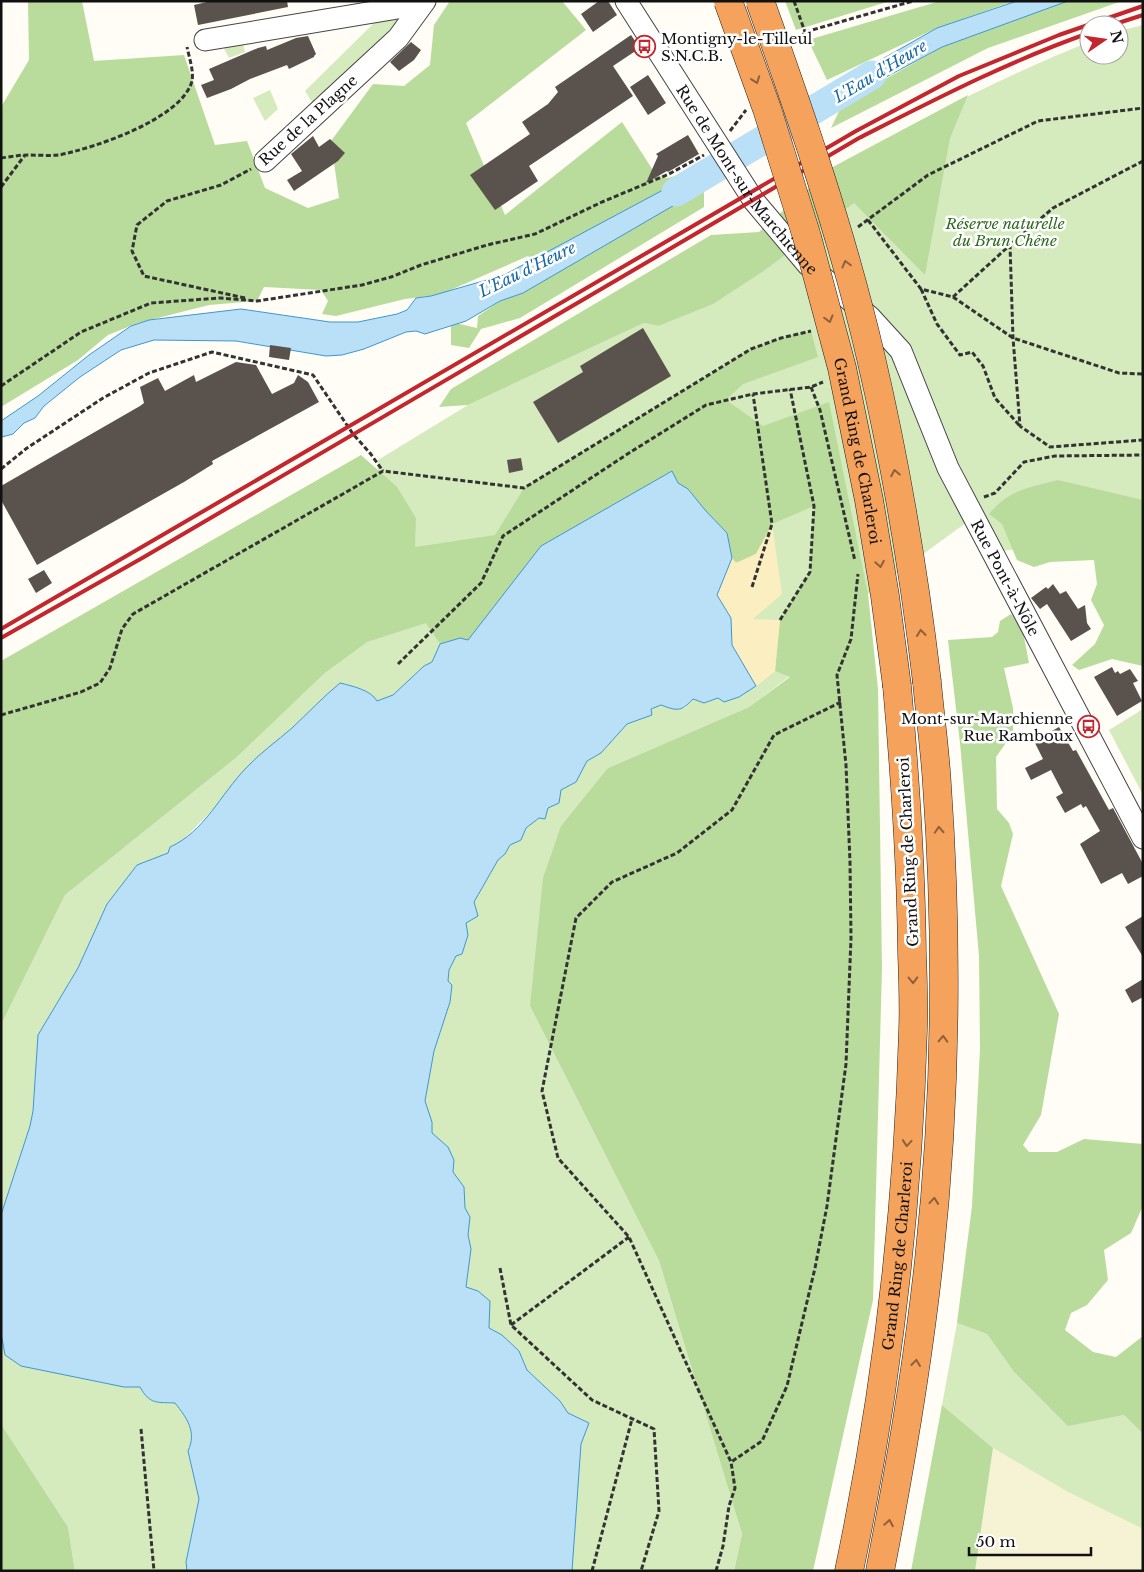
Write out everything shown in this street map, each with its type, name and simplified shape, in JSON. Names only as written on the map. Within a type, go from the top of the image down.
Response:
[{"type":"highway","name":"Grand Ring de Charleroi","points":[[728,1],[770,118],[806,237],[842,368],[886,596],[906,784],[911,879],[914,1028],[908,1133],[898,1258],[881,1390],[849,1571]]},
{"type":"highway","name":"Grand Ring de Charleroi","points":[[760,1],[795,98],[835,225],[871,358],[916,591],[937,784],[942,879],[943,1028],[939,1132],[929,1260],[911,1401],[880,1571]]},
{"type":"highway","points":[[829,1571],[858,1434],[881,1390]]},
{"type":"street","name":"Rue de Mont-sur-Marchienne","points":[[626,1],[754,201],[808,265],[870,317]]},
{"type":"street","name":"Rue de la Plagne","points":[[205,40],[423,3]]},
{"type":"street","name":"Rue de la Plagne","points":[[265,161],[398,38],[423,3]]},
{"type":"street","name":"Rue Pont-à-Nôle","points":[[870,317],[902,351],[948,468],[1143,838]]},
{"type":"path","points":[[794,1],[805,32]]},
{"type":"path","points":[[793,47],[805,32],[913,1]]},
{"type":"path","points":[[1,158],[25,155],[56,155],[80,150],[117,138],[170,109],[186,94],[192,79],[187,42],[205,40]]},
{"type":"path","points":[[1,386],[81,332],[151,303],[220,298],[257,301],[362,285],[487,245],[535,234],[721,149],[748,108]]},
{"type":"path","points":[[853,231],[928,175],[1038,121],[1143,108]]},
{"type":"path","points":[[1,187],[25,155]]},
{"type":"path","name":"Rue de la Plagne","points":[[257,301],[144,276],[132,251],[137,225],[167,201],[221,186],[265,161]]},
{"type":"path","points":[[953,297],[1053,208],[1143,161]]},
{"type":"path","points":[[868,220],[921,289],[937,324],[960,355],[972,352],[983,366],[995,398],[1020,426],[1050,447],[1143,440]]},
{"type":"path","points":[[1010,246],[1013,338],[1020,426]]},
{"type":"path","points":[[921,289],[953,297],[1013,338],[1119,372],[1143,374]]},
{"type":"path","points":[[1,715],[81,692],[100,683],[110,668],[122,628],[133,614],[383,471],[524,488],[752,349],[781,338],[820,329]]},
{"type":"path","points":[[1,470],[27,448],[103,398],[149,374],[212,352],[313,375],[352,434],[370,453],[383,471]]},
{"type":"path","points":[[398,664],[481,583],[503,536],[629,453],[706,406],[753,394],[811,387],[824,381]]},
{"type":"path","points":[[730,1462],[762,1441],[787,1386],[816,1268],[827,1206],[846,1064],[851,938],[847,775],[837,675],[851,639],[858,574],[820,410],[811,387]]},
{"type":"path","points":[[780,620],[810,572],[814,506],[790,389]]},
{"type":"path","points":[[752,587],[772,524],[753,394]]},
{"type":"path","points":[[967,504],[995,493],[1024,462],[1055,456],[1143,455]]},
{"type":"path","points":[[716,1571],[723,1546],[728,1506],[735,1488],[730,1462],[629,1237],[558,1158],[542,1091],[576,918],[612,882],[677,854],[732,810],[774,736],[840,702]]},
{"type":"path","points":[[511,1325],[629,1237]]},
{"type":"path","points":[[500,1268],[511,1325],[592,1400],[654,1429],[659,1511],[642,1571]]},
{"type":"path","points":[[592,1571],[632,1419]]},
{"type":"path","points":[[141,1429],[154,1571]]},
{"type":"shaded area","points":[[993,1448],[1068,1492],[1143,1529],[1143,1571],[975,1571]]},
{"type":"green space","points":[[28,1],[82,1],[94,61],[184,55],[215,145],[247,141],[265,188],[308,208],[339,198],[331,141],[373,84],[404,86],[430,65],[434,25],[450,1],[562,1],[586,30],[466,123],[505,215],[622,122],[656,175],[668,178],[704,168],[704,207],[520,318],[481,329],[469,348],[451,345],[451,322],[477,328],[478,316],[500,301],[523,293],[554,273],[528,256],[439,295],[405,299],[336,316],[322,314],[328,301],[321,290],[264,287],[257,301],[209,305],[138,323],[108,335],[78,360],[1,407],[1,107],[29,60]]},
{"type":"green space","points":[[785,1],[890,1],[796,30]]},
{"type":"green space","points":[[940,1],[1014,1],[937,28],[827,80],[808,40]]},
{"type":"green space","points":[[1066,1],[1122,1],[988,48],[831,128],[843,103],[942,47]]},
{"type":"green space","points":[[380,17],[400,19],[316,108],[305,91]]},
{"type":"green space","name":"Réserve naturelle du Brun Chêne","points":[[1143,25],[1143,635],[1098,540],[992,552],[974,517],[816,632],[790,676],[749,707],[608,768],[530,1006],[659,1261],[742,1534],[734,1571],[572,1571],[581,1444],[589,1423],[568,1413],[560,1401],[527,1370],[519,1351],[502,1335],[489,1328],[478,1291],[466,1287],[471,1249],[468,1235],[470,1217],[465,1208],[464,1187],[453,1172],[454,1160],[432,1133],[432,1122],[425,1101],[434,1051],[450,1002],[449,970],[456,955],[462,954],[468,935],[466,922],[474,902],[498,860],[505,854],[510,845],[521,840],[526,828],[539,818],[545,819],[548,808],[561,790],[576,782],[587,761],[601,753],[627,724],[651,715],[651,709],[661,705],[685,708],[693,699],[704,703],[718,698],[739,697],[775,671],[752,619],[782,593],[732,558],[727,533],[688,489],[541,546],[468,641],[440,644],[432,662],[424,666],[393,695],[377,701],[366,691],[340,684],[293,727],[181,842],[170,847],[168,853],[137,865],[107,904],[78,968],[38,1035],[33,1111],[30,1126],[1,1215],[1,1025],[65,895],[237,757],[325,673],[366,642],[378,460],[468,405],[644,323],[658,326],[848,208],[833,167],[928,117],[991,85],[1079,46],[1079,65],[1129,65],[1129,28]]},
{"type":"green space","points":[[242,39],[245,52],[229,58],[221,43]]},
{"type":"green space","points":[[270,90],[278,109],[265,121],[253,98]]},
{"type":"green space","points":[[968,95],[950,138],[925,275],[854,203],[765,270],[713,304],[658,326],[644,323],[468,405],[439,407],[451,389],[711,235],[759,232],[833,167]]},
{"type":"green space","points":[[811,331],[818,357],[743,384],[726,400],[763,426],[829,402],[868,594],[878,689],[882,968],[873,1300],[813,1571],[734,1571],[742,1534],[659,1261],[530,1006],[543,878],[561,826],[608,768],[749,707],[790,677],[775,671],[780,620],[810,572],[814,506],[772,524],[756,554],[736,563],[732,558],[727,533],[688,489],[678,483],[672,471],[541,546],[468,641],[460,638],[440,644],[426,623],[367,642],[325,673],[237,757],[65,895],[1,1025],[1,661],[361,455],[397,487],[416,518],[415,547],[495,535],[524,488],[751,349],[781,338]]},
{"type":"green space","points":[[1058,480],[1143,500],[1143,666],[1112,659],[1079,670],[1072,665],[1095,644],[1104,625],[1091,600],[1097,584],[1094,560],[1050,562],[1034,567],[1017,560],[1002,524],[989,514],[1012,494]]},
{"type":"green space","points":[[1011,614],[1022,627],[1029,663],[1004,668],[1013,708],[1013,733],[996,757],[997,809],[1009,823],[1013,834],[1001,886],[1059,1014],[1041,1115],[1023,1145],[1029,1152],[1057,1152],[1084,1139],[1143,1144],[1142,1208],[1131,1233],[1104,1250],[1108,1280],[1087,1305],[1071,1313],[1065,1330],[1093,1352],[1116,1357],[1143,1336],[1143,1434],[1124,1415],[1068,1426],[1014,1372],[987,1334],[957,1323],[972,1206],[980,1049],[979,956],[960,743],[948,640],[992,637],[998,632],[1000,621]]},
{"type":"green space","points":[[1143,709],[1143,795],[1109,730]]},
{"type":"green space","points":[[957,1323],[987,1334],[1014,1372],[1068,1425],[1124,1415],[1143,1434],[1143,1529],[1068,1492],[993,1448],[942,1405]]},
{"type":"green space","points":[[1,1333],[5,1355],[21,1366],[124,1387],[140,1387],[150,1400],[175,1403],[187,1420],[191,1431],[191,1444],[188,1451],[199,1499],[186,1562],[187,1571],[75,1571],[68,1527],[1,1424]]},
{"type":"green space","points":[[942,1405],[993,1448],[975,1571],[911,1571]]},
{"type":"green space","points":[[1,1424],[68,1527],[75,1571],[1,1571]]},
{"type":"sand","points":[[772,524],[782,594],[753,619],[780,620],[775,671],[756,686],[732,645],[731,618],[717,595],[732,558],[736,563],[756,554]]},
{"type":"water","points":[[1017,1],[1068,1],[942,47],[843,100],[833,87],[937,28]]},
{"type":"water","points":[[706,167],[714,182],[523,293],[500,301],[466,321],[425,334],[416,331],[406,332],[364,349],[342,355],[326,356],[236,341],[154,340],[121,350],[80,377],[44,406],[35,418],[24,423],[13,434],[1,436],[1,421],[38,396],[89,355],[131,326],[149,320],[241,309],[330,322],[358,322],[397,314],[407,310],[416,298],[431,296],[504,275]]},
{"type":"water","points":[[672,471],[678,483],[688,489],[727,533],[732,558],[717,595],[731,618],[732,645],[756,686],[739,697],[724,702],[718,698],[704,703],[693,699],[678,709],[661,705],[651,709],[652,715],[627,724],[601,753],[587,761],[576,782],[561,790],[559,803],[548,808],[545,819],[539,818],[526,828],[521,840],[510,845],[505,854],[498,860],[474,902],[478,916],[466,923],[468,935],[462,954],[456,956],[449,970],[448,981],[452,985],[450,1002],[434,1051],[425,1101],[432,1122],[432,1133],[448,1147],[454,1160],[453,1172],[464,1187],[465,1208],[470,1217],[468,1235],[471,1249],[466,1287],[478,1291],[490,1301],[489,1328],[502,1335],[519,1351],[527,1370],[560,1401],[568,1413],[589,1423],[581,1444],[572,1571],[187,1571],[186,1562],[199,1499],[188,1451],[191,1444],[191,1431],[187,1420],[175,1403],[151,1400],[140,1387],[124,1387],[21,1366],[5,1355],[1,1333],[1,1215],[30,1126],[33,1111],[38,1035],[78,968],[107,904],[137,865],[168,853],[170,847],[193,832],[251,763],[292,728],[334,688],[340,683],[361,689],[377,701],[393,695],[424,666],[432,662],[440,644],[460,638],[468,640],[541,546]]},
{"type":"building","points":[[211,1],[287,1],[288,7],[198,25],[194,5]]},
{"type":"building","points":[[599,1],[608,1],[617,15],[593,32],[581,14]]},
{"type":"building","points":[[631,35],[640,48],[613,66],[633,96],[529,166],[538,181],[495,210],[470,175],[530,134],[522,122],[548,104],[558,92],[555,87]]},
{"type":"building","points":[[308,36],[316,54],[314,57],[289,69],[287,65],[250,79],[207,98],[201,85],[214,80],[209,69],[258,48],[266,46],[267,50],[296,38]]},
{"type":"building","points":[[411,42],[421,50],[414,60],[399,71],[390,62]]},
{"type":"building","points":[[648,75],[666,103],[648,115],[630,87]]},
{"type":"building","points":[[688,135],[699,154],[646,183],[658,156],[656,154]]},
{"type":"building","points":[[313,136],[319,147],[330,139],[345,153],[338,161],[294,191],[287,180],[302,171],[291,154]]},
{"type":"building","points":[[643,328],[671,376],[558,443],[533,402],[583,372],[580,366]]},
{"type":"building","points":[[270,345],[291,348],[289,360],[269,357]]},
{"type":"building","points":[[236,362],[256,365],[272,394],[294,383],[298,375],[308,382],[319,402],[212,461],[213,464],[184,482],[37,565],[1,500],[1,486],[140,406],[144,403],[140,387],[158,378],[165,391],[194,375],[196,382]]},
{"type":"building","points":[[521,458],[523,470],[509,473],[507,460]]},
{"type":"building","points":[[44,570],[52,583],[36,593],[28,579]]},
{"type":"building","points":[[1053,584],[1060,594],[1066,591],[1078,609],[1085,605],[1087,623],[1091,629],[1071,641],[1047,604],[1040,609],[1031,598],[1046,587],[1048,589]]},
{"type":"building","points":[[1112,667],[1115,673],[1118,671],[1120,674],[1130,669],[1138,681],[1133,683],[1142,701],[1117,716],[1094,677]]},
{"type":"building","points":[[1059,727],[1073,751],[1076,750],[1109,810],[1113,808],[1143,864],[1143,876],[1128,884],[1122,873],[1101,884],[1080,844],[1100,831],[1086,806],[1083,808],[1081,804],[1065,813],[1056,797],[1063,793],[1051,770],[1031,780],[1025,768],[1043,759],[1034,741]]},
{"type":"building","points":[[1143,916],[1143,957],[1125,927]]},
{"type":"building","points":[[1143,979],[1143,997],[1132,1003],[1125,990]]},
{"type":"waterway","name":"L'Eau d'Heure","points":[[676,192],[872,75]]},
{"type":"railway","points":[[1,629],[856,131],[959,76],[1059,35],[1143,6]]},
{"type":"railway","points":[[1129,20],[1143,15]]},
{"type":"railway","points":[[1,638],[144,557],[859,138],[944,95],[1030,56],[1079,37]]},
{"type":"place","name":"Montigny-le-Tilleul S.N.C.B.","points":[[645,47]]},
{"type":"place","name":"Mont-sur-Marchienne Rue Ramboux","points":[[1089,727]]}]
